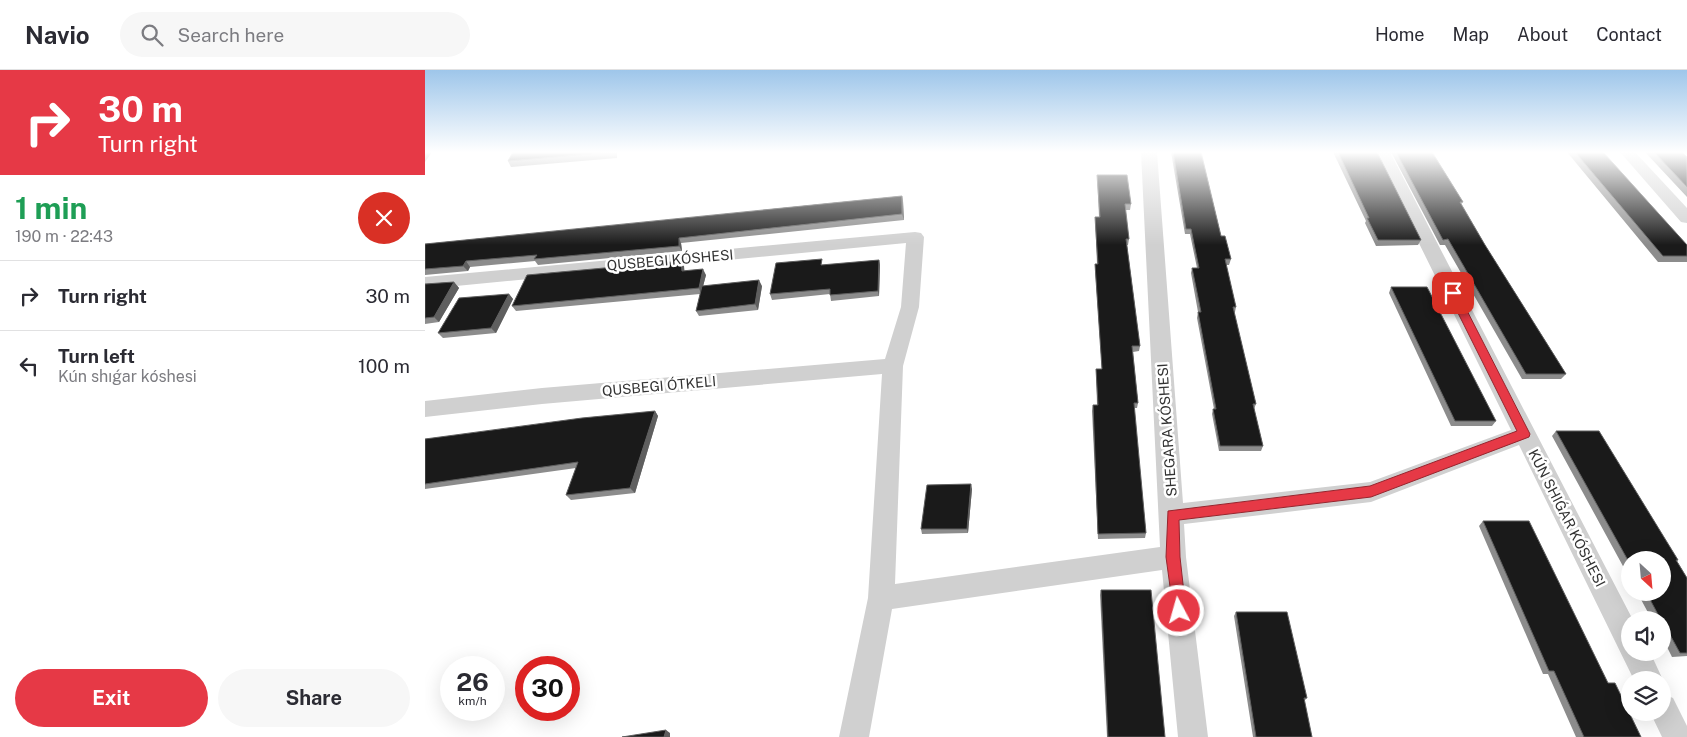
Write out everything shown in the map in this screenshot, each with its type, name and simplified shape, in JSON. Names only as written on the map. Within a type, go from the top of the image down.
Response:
[{"type":"street","name":"SHEGARA KÓSHESI","points":[[1151,183],[1173,515],[1173,557],[1193,737]]},
{"type":"street","points":[[1398,183],[1621,625]]},
{"type":"street","points":[[1655,183],[1687,218]]},
{"type":"street","name":"QUSBEGI KÓSHESI","points":[[425,283],[915,237],[910,307],[893,366]]},
{"type":"street","points":[[854,737],[881,598],[893,366]]},
{"type":"street","name":"QUSBEGI ÓTKELI","points":[[425,409],[543,396],[893,366]]},
{"type":"street","points":[[1173,515],[1371,492],[1525,434]]},
{"type":"street","points":[[881,598],[1173,557]]},
{"type":"street","points":[[1669,721],[1677,737]]},
{"type":"building","points":[[1098,183],[1128,183],[1131,204],[1125,204],[1129,239],[1126,239],[1140,346],[1132,346],[1138,403],[1134,403],[1146,533],[1098,534],[1093,405],[1098,405],[1096,369],[1102,369],[1095,264],[1098,264],[1095,217],[1100,217]]},
{"type":"building","points":[[1178,183],[1208,183],[1221,236],[1225,236],[1231,259],[1225,259],[1236,307],[1233,307],[1256,404],[1253,404],[1263,446],[1220,446],[1213,409],[1216,409],[1198,312],[1201,312],[1192,268],[1199,268],[1191,229],[1186,229]]},
{"type":"building","points":[[1353,183],[1393,183],[1421,240],[1378,240],[1367,218],[1369,218]]},
{"type":"building","points":[[1413,183],[1451,183],[1485,245],[1566,374],[1526,374],[1448,239],[1443,240]]},
{"type":"building","points":[[1601,183],[1631,183],[1687,245],[1687,256],[1663,256]]},
{"type":"building","points":[[902,196],[902,214],[679,238],[679,246],[534,259],[537,255],[466,261],[463,266],[425,269],[425,244]]},
{"type":"building","points":[[822,259],[821,265],[879,260],[878,291],[830,295],[830,289],[770,294],[776,263]]},
{"type":"building","points":[[681,261],[682,271],[703,269],[699,288],[512,306],[527,275]]},
{"type":"building","points":[[759,280],[755,304],[696,311],[702,286]]},
{"type":"building","points":[[454,282],[434,317],[425,318],[425,284]]},
{"type":"building","points":[[1391,287],[1427,287],[1496,421],[1455,421]]},
{"type":"building","points":[[509,294],[491,328],[438,333],[459,298]]},
{"type":"building","points":[[655,411],[630,488],[566,495],[578,462],[425,484],[425,439],[582,418]]},
{"type":"building","points":[[1556,431],[1599,431],[1678,560],[1676,560],[1687,578],[1687,653],[1680,653],[1671,637],[1671,611],[1656,611],[1651,601],[1671,601],[1671,551],[1623,551]]},
{"type":"building","points":[[971,484],[967,529],[921,529],[927,485]]},
{"type":"building","points":[[1483,521],[1529,521],[1608,683],[1615,683],[1621,695],[1621,721],[1633,721],[1641,737],[1584,737],[1554,671],[1549,671]]},
{"type":"building","points":[[1101,590],[1151,590],[1165,737],[1108,737]]},
{"type":"building","points":[[1236,612],[1287,612],[1307,698],[1304,698],[1312,737],[1256,737]]},
{"type":"building","points":[[666,730],[664,737],[622,737]]},
{"type":"route","points":[[1179,611],[1173,557],[1173,515],[1371,492],[1525,434],[1453,293]]}]
